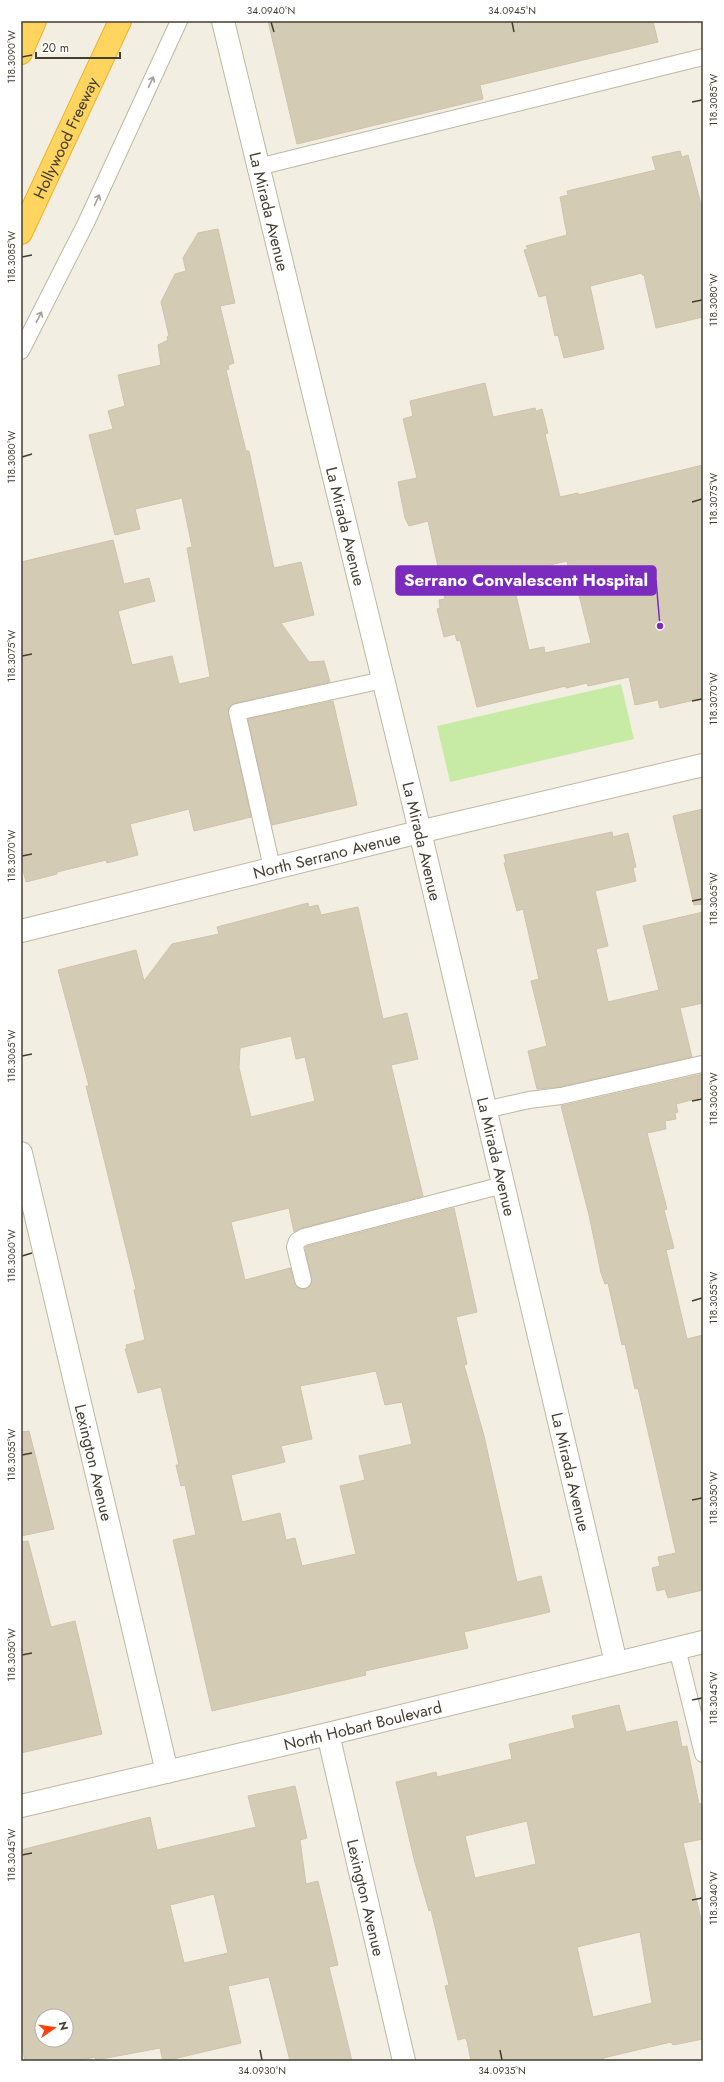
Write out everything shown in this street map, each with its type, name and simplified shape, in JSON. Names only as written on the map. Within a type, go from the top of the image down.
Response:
[{"type":"highway","points":[[21,53],[35,21]]},
{"type":"highway","name":"Hollywood Freeway","points":[[21,233],[120,21]]},
{"type":"street","name":"La Mirada Avenue","points":[[222,21],[420,832],[616,1663]]},
{"type":"street","name":"North Serrano Avenue","points":[[21,931],[272,868],[703,765]]},
{"type":"street","name":"Lexington Avenue","points":[[21,1153],[166,1772]]},
{"type":"street","name":"North Hobart Boulevard","points":[[21,1806],[328,1734],[703,1642]]},
{"type":"street","name":"Lexington Avenue","points":[[328,1734],[404,2061]]},
{"type":"lane","points":[[21,351],[86,223],[179,21]]},
{"type":"lane","points":[[258,167],[703,57]]},
{"type":"lane","points":[[272,868],[237,712],[383,680]]},
{"type":"lane","points":[[485,1110],[528,1100],[561,1096],[702,1064]]},
{"type":"lane","points":[[302,1280],[295,1247],[297,1241],[304,1237],[503,1185]]},
{"type":"lane","points":[[677,1648],[703,1754]]},
{"type":"green space","points":[[621,684],[634,739],[450,782],[437,726]]},
{"type":"building","points":[[268,21],[653,21],[658,42],[480,85],[483,99],[297,144]]},
{"type":"building","points":[[680,151],[682,157],[688,155],[703,212],[703,317],[656,328],[644,275],[642,275],[642,273],[590,286],[604,349],[564,358],[558,335],[555,336],[546,295],[539,297],[524,250],[528,249],[526,246],[567,235],[560,197],[568,195],[567,191],[656,170],[652,157]]},
{"type":"building","points":[[218,229],[235,303],[220,306],[234,363],[228,365],[229,369],[226,370],[246,451],[249,451],[274,568],[301,562],[314,615],[281,623],[309,662],[324,661],[330,682],[235,703],[228,709],[251,817],[194,831],[189,809],[130,824],[138,855],[107,863],[106,860],[57,872],[57,874],[26,882],[21,862],[21,562],[113,540],[124,584],[149,578],[155,601],[118,611],[132,665],[172,656],[179,684],[210,677],[187,548],[192,547],[182,498],[135,509],[140,529],[115,535],[89,435],[113,429],[108,411],[125,406],[118,375],[161,365],[158,345],[168,340],[167,337],[169,336],[161,302],[175,274],[186,271],[183,258],[198,233]]},
{"type":"building","points":[[485,383],[493,417],[535,408],[536,411],[542,409],[548,433],[545,434],[560,497],[578,493],[578,495],[703,465],[703,698],[660,708],[658,700],[635,705],[629,677],[588,686],[587,683],[566,688],[566,686],[477,707],[460,640],[457,641],[455,634],[444,637],[437,609],[440,608],[439,600],[445,599],[428,521],[409,526],[405,518],[398,482],[417,478],[403,419],[413,416],[410,401]],"holes":[[[567,561],[573,587],[577,587],[591,643],[545,653],[544,647],[529,650],[511,574]]]},
{"type":"building","points":[[333,701],[357,805],[272,825],[248,719]]},
{"type":"building","points":[[703,809],[703,904],[694,905],[673,816]]},
{"type":"building","points":[[612,832],[613,837],[628,833],[636,867],[633,868],[636,881],[595,891],[608,946],[596,949],[608,1002],[659,990],[643,926],[703,912],[703,1003],[680,1008],[692,1057],[559,1087],[537,1089],[528,1051],[547,1046],[531,981],[539,979],[523,909],[517,911],[504,863],[506,863],[504,855]]},
{"type":"building","points":[[308,903],[309,907],[318,905],[321,915],[358,907],[383,1019],[407,1013],[418,1059],[391,1065],[423,1196],[302,1228],[294,1232],[289,1208],[231,1222],[245,1280],[290,1268],[296,1286],[300,1289],[306,1289],[312,1282],[305,1247],[454,1208],[477,1312],[456,1317],[467,1364],[464,1365],[484,1436],[517,1582],[541,1576],[550,1612],[464,1632],[468,1648],[365,1671],[366,1675],[212,1711],[173,1540],[196,1535],[185,1485],[181,1486],[176,1465],[179,1465],[161,1387],[138,1393],[125,1349],[127,1349],[126,1345],[145,1340],[134,1290],[136,1289],[86,1086],[89,1086],[58,970],[136,950],[144,981],[172,944],[219,934],[217,927]],"holes":[[[291,1036],[296,1059],[305,1057],[315,1101],[251,1117],[239,1068],[240,1048]],[[376,1371],[385,1405],[402,1402],[412,1444],[359,1456],[365,1480],[340,1486],[356,1554],[302,1566],[295,1538],[286,1540],[280,1513],[242,1522],[231,1475],[285,1462],[281,1446],[312,1439],[300,1386]]]},
{"type":"building","points":[[703,1074],[703,1097],[676,1104],[678,1112],[675,1113],[676,1119],[665,1121],[666,1129],[647,1133],[667,1209],[664,1210],[674,1248],[666,1250],[687,1339],[703,1335],[703,1590],[668,1598],[665,1589],[657,1591],[652,1568],[660,1566],[658,1557],[676,1553],[638,1388],[635,1389],[625,1344],[622,1345],[608,1283],[605,1284],[601,1273],[589,1215],[561,1106]]},
{"type":"building","points":[[29,1431],[54,1529],[21,1536],[21,1432]]},
{"type":"building","points":[[28,1541],[51,1627],[75,1621],[102,1734],[21,1753],[21,1542]]},
{"type":"building","points":[[619,1705],[626,1732],[677,1721],[682,1747],[687,1746],[699,1804],[703,1803],[703,1839],[683,1843],[703,1928],[703,2039],[673,2045],[671,2042],[603,2058],[604,2061],[471,2061],[467,2041],[465,2038],[458,2040],[445,1986],[449,1985],[431,1910],[429,1911],[414,1859],[396,1782],[436,1772],[437,1777],[512,1759],[509,1744],[575,1728],[572,1716]],"holes":[[[527,1821],[536,1864],[475,1878],[465,1836]],[[640,1932],[652,2003],[593,2017],[577,1947]]]},
{"type":"building","points":[[295,1786],[307,1838],[300,1840],[306,1884],[318,1881],[338,1965],[329,1967],[352,2061],[290,2061],[269,1977],[228,1986],[241,2043],[163,2061],[160,2048],[96,2060],[95,2057],[77,2061],[25,2061],[21,2043],[21,1850],[150,1817],[157,1850],[256,1827],[248,1796]],"holes":[[[214,1894],[228,1953],[184,1963],[170,1905]]]},
{"type":"place","name":"Serrano Convalescent Hospital","points":[[660,626]]}]
